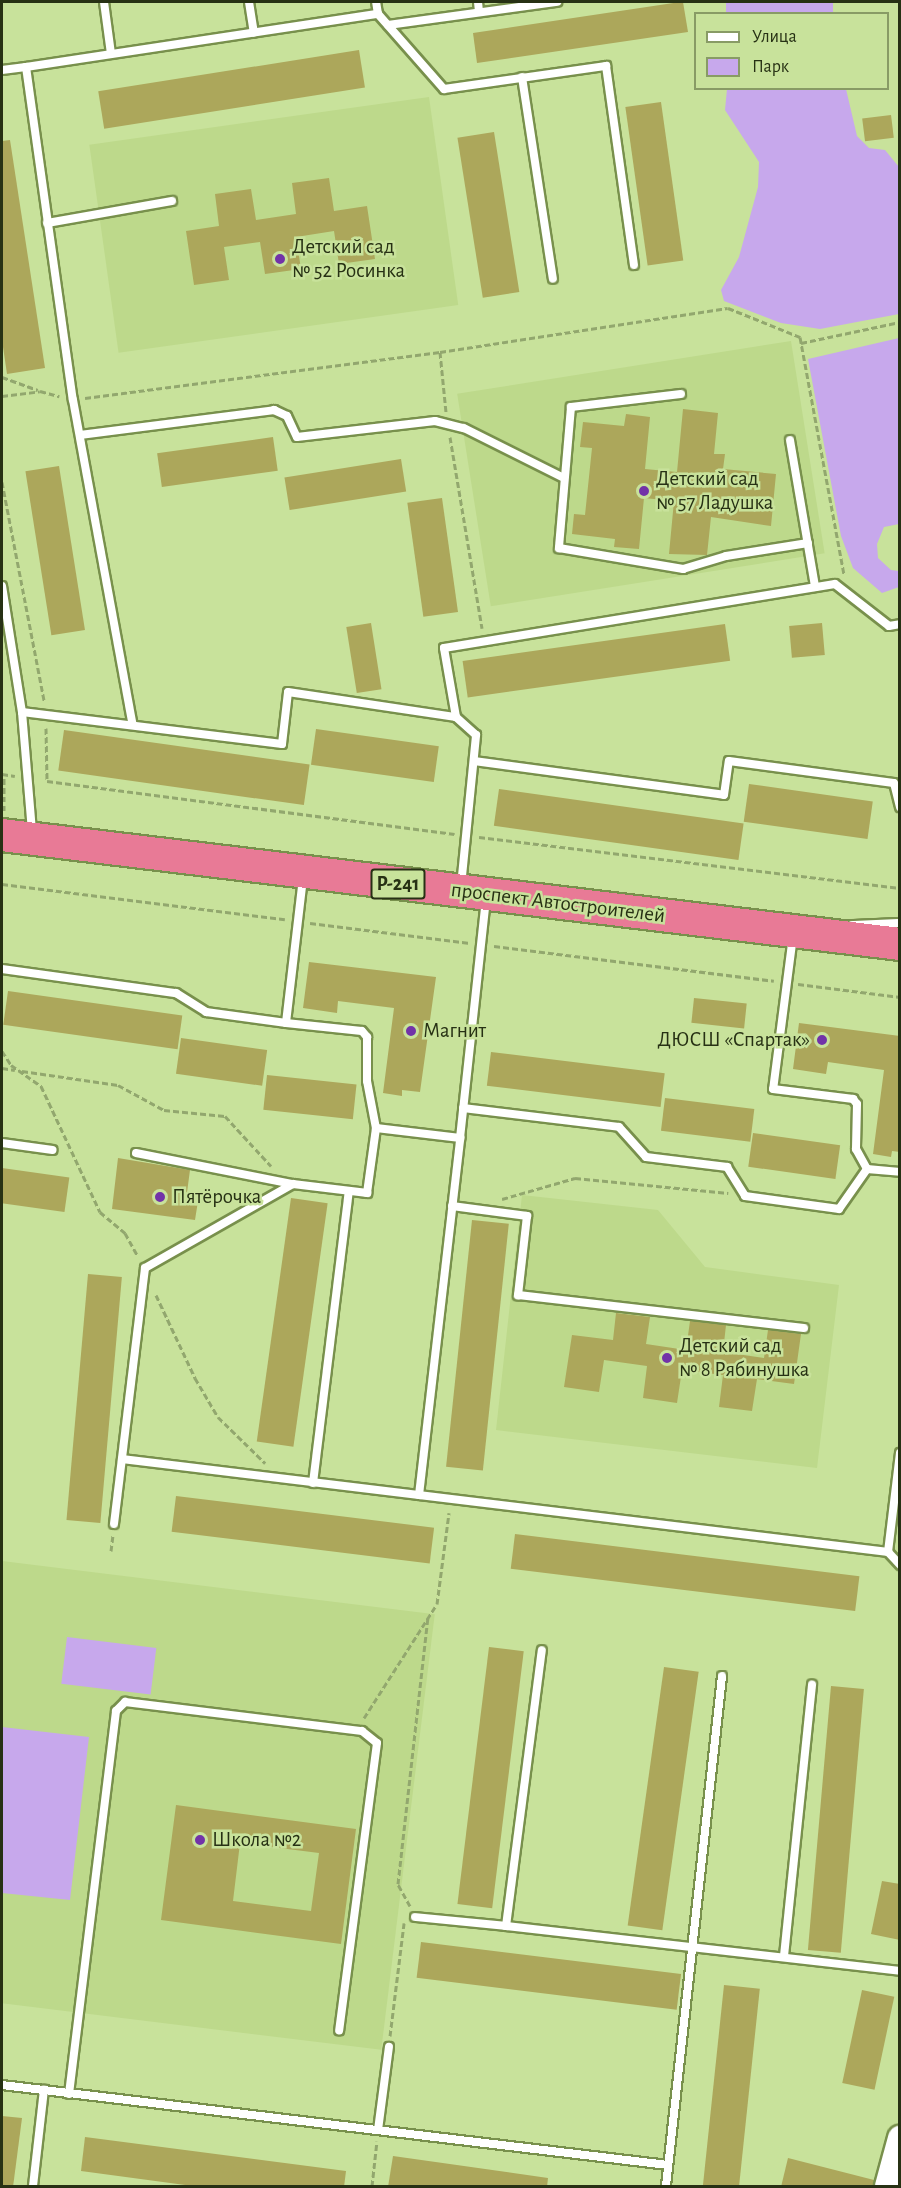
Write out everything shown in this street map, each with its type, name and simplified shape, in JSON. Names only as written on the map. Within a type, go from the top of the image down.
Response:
[{"type":"highway","name":"проспект Автостроителей","points":[[17,836],[900,944]]},
{"type":"street","points":[[888,2187],[900,2138]]},
{"type":"lane","points":[[104,2],[111,54]]},
{"type":"lane","points":[[249,2],[254,33]]},
{"type":"lane","points":[[376,2],[378,14],[444,89],[606,66],[634,265]]},
{"type":"lane","points":[[478,2],[479,12]]},
{"type":"lane","points":[[388,25],[557,2]]},
{"type":"lane","points":[[2,70],[378,14]]},
{"type":"lane","points":[[26,67],[73,400],[132,723]]},
{"type":"lane","points":[[522,77],[553,279]]},
{"type":"lane","points":[[47,223],[172,201]]},
{"type":"lane","points":[[681,394],[571,408],[562,477],[559,548],[683,569],[726,556],[807,543]]},
{"type":"lane","points":[[80,435],[274,410],[287,416],[297,437],[435,421],[464,428],[562,477]]},
{"type":"lane","points":[[790,441],[815,587]]},
{"type":"lane","points":[[456,717],[444,648],[835,584],[889,626],[900,624]]},
{"type":"lane","points":[[2,586],[22,712],[17,836]]},
{"type":"lane","points":[[22,712],[132,723],[282,744],[288,692],[456,717],[476,735],[466,836],[482,944],[419,1495]]},
{"type":"lane","points":[[474,761],[724,795],[729,761],[894,783],[900,807]]},
{"type":"lane","points":[[286,1023],[304,871]]},
{"type":"lane","points":[[867,1168],[855,1149],[857,1104],[853,1099],[773,1089],[794,930],[900,923]]},
{"type":"lane","points":[[2,969],[176,993],[206,1012],[362,1031],[368,1037],[367,1081],[376,1128],[367,1193],[293,1184],[136,1153]]},
{"type":"lane","points":[[463,1108],[619,1127],[646,1157],[727,1167],[745,1196],[839,1209],[867,1168]]},
{"type":"lane","points":[[376,1128],[460,1138]]},
{"type":"lane","points":[[2,1143],[53,1150]]},
{"type":"lane","points":[[867,1168],[900,1172]]},
{"type":"lane","points":[[114,1524],[145,1268],[293,1184]]},
{"type":"lane","points":[[313,1483],[348,1191]]},
{"type":"lane","points":[[452,1206],[527,1216],[518,1295],[804,1328]]},
{"type":"lane","points":[[888,1552],[900,1453]]},
{"type":"lane","points":[[122,1459],[888,1552],[900,1565]]},
{"type":"lane","points":[[506,1926],[542,1650]]},
{"type":"lane","points":[[666,2187],[690,1948],[722,1676]]},
{"type":"lane","points":[[784,1956],[812,1684]]},
{"type":"lane","points":[[69,2094],[116,1711],[125,1702],[356,1731],[377,1743],[339,2030]]},
{"type":"lane","points":[[415,1917],[690,1948],[784,1956],[900,1971]]},
{"type":"lane","points":[[378,2130],[388,2047]]},
{"type":"lane","points":[[2,2085],[668,2165]]},
{"type":"lane","points":[[33,2187],[44,2090]]},
{"type":"path","points":[[2,377],[73,400],[440,352],[728,308],[800,337],[847,592]]},
{"type":"path","points":[[801,343],[900,322]]},
{"type":"path","points":[[440,352],[447,424],[484,642]]},
{"type":"path","points":[[2,396],[40,391]]},
{"type":"path","points":[[2,482],[46,713],[46,781],[466,836],[900,888]]},
{"type":"path","points":[[2,884],[900,997]]},
{"type":"path","points":[[2,1068],[118,1085],[164,1110],[225,1116],[260,1150],[282,1182]]},
{"type":"path","points":[[493,1211],[505,1196],[575,1178],[745,1196]]},
{"type":"path","points":[[356,1731],[437,1604],[451,1499]]},
{"type":"path","points":[[415,1917],[399,1884],[428,1618]]},
{"type":"path","points":[[388,2047],[407,1900]]},
{"type":"path","points":[[372,2187],[378,2130]]},
{"type":"shaded area","name":"Детский сад № 52 Росинка","points":[[429,97],[458,305],[119,353],[89,145]]},
{"type":"shaded area","name":"Детский сад № 57 Ладушка","points":[[791,341],[825,553],[491,606],[457,394]]},
{"type":"shaded area","name":"Детский сад № 8 Рябинушка","points":[[522,1195],[658,1210],[705,1267],[839,1285],[817,1468],[496,1430]]},
{"type":"shaded area","points":[[2,1561],[435,1614],[381,2050],[2,2003]]},
{"type":"green space","points":[[726,2],[833,2],[833,12],[726,12]]},
{"type":"green space","points":[[727,90],[846,90],[857,136],[869,148],[885,150],[899,167],[899,314],[820,329],[781,323],[724,301],[721,290],[739,257],[758,187],[759,162],[725,110]]},
{"type":"green space","points":[[899,338],[899,524],[884,527],[877,544],[878,558],[891,570],[899,571],[899,587],[882,593],[853,568],[841,536],[808,359]]},
{"type":"green space","points":[[67,1637],[156,1648],[151,1695],[61,1684]]},
{"type":"green space","points":[[2,1727],[89,1737],[70,1900],[2,1893]]},
{"type":"building","points":[[683,2],[688,32],[477,63],[473,33]]},
{"type":"building","points":[[359,50],[365,88],[104,129],[98,91]]},
{"type":"building","points":[[661,102],[683,260],[648,265],[625,107]]},
{"type":"building","points":[[891,115],[894,138],[865,141],[862,119]]},
{"type":"building","points":[[494,132],[519,292],[483,298],[457,138]]},
{"type":"building","points":[[10,140],[45,368],[7,374],[2,340],[2,141]]},
{"type":"building","points":[[329,178],[334,211],[367,206],[375,259],[339,264],[334,231],[296,237],[301,269],[265,274],[260,242],[224,247],[229,280],[194,285],[186,231],[219,226],[215,194],[251,189],[256,220],[296,214],[292,183]]},
{"type":"building","points":[[683,409],[718,413],[714,454],[725,454],[723,469],[776,474],[771,526],[711,517],[707,555],[669,554],[674,501],[644,498],[639,549],[614,547],[615,539],[572,534],[574,514],[585,515],[592,448],[580,447],[583,422],[624,426],[626,414],[650,417],[645,469],[677,472]]},
{"type":"building","points":[[273,437],[278,471],[162,487],[157,453]]},
{"type":"building","points":[[401,459],[406,492],[290,510],[284,477]]},
{"type":"building","points":[[59,466],[85,630],[51,635],[25,471]]},
{"type":"building","points":[[442,498],[458,612],[423,617],[407,503]]},
{"type":"building","points":[[371,623],[381,689],[357,693],[346,627]]},
{"type":"building","points":[[822,623],[825,655],[792,658],[789,626]]},
{"type":"building","points":[[725,624],[730,661],[468,698],[463,661]]},
{"type":"building","points":[[316,729],[439,746],[434,782],[311,765]]},
{"type":"building","points":[[64,730],[310,765],[304,805],[58,771]]},
{"type":"building","points":[[749,784],[873,801],[867,839],[744,822]]},
{"type":"building","points":[[499,789],[744,823],[738,860],[494,826]]},
{"type":"building","points":[[309,962],[436,977],[420,1092],[402,1090],[402,1096],[383,1093],[394,1008],[338,1001],[337,1013],[303,1008]]},
{"type":"building","points":[[8,991],[182,1015],[178,1049],[3,1025]]},
{"type":"building","points":[[694,998],[747,1004],[744,1028],[691,1023]]},
{"type":"building","points":[[799,1023],[900,1036],[900,1152],[892,1151],[891,1157],[873,1154],[884,1070],[828,1062],[826,1074],[793,1069]]},
{"type":"building","points":[[181,1038],[267,1050],[262,1086],[176,1074]]},
{"type":"building","points":[[491,1052],[665,1073],[661,1107],[487,1086]]},
{"type":"building","points":[[267,1075],[357,1084],[353,1119],[263,1110]]},
{"type":"building","points":[[665,1098],[754,1109],[750,1142],[661,1131]]},
{"type":"building","points":[[753,1133],[840,1145],[835,1179],[748,1167]]},
{"type":"building","points":[[118,1158],[190,1170],[186,1200],[198,1201],[195,1220],[112,1209]]},
{"type":"building","points":[[2,1168],[69,1177],[64,1212],[2,1203]]},
{"type":"building","points":[[291,1198],[328,1203],[293,1447],[257,1442]]},
{"type":"building","points":[[472,1220],[509,1224],[483,1471],[446,1467]]},
{"type":"building","points":[[88,1274],[122,1277],[100,1523],[66,1520]]},
{"type":"building","points":[[616,1313],[650,1317],[646,1344],[686,1350],[690,1321],[726,1325],[723,1352],[764,1358],[768,1330],[801,1334],[794,1384],[757,1379],[752,1411],[719,1407],[723,1375],[682,1370],[677,1403],[643,1398],[647,1366],[604,1360],[599,1392],[564,1387],[572,1335],[613,1340]]},
{"type":"building","points":[[176,1496],[434,1528],[430,1563],[172,1532]]},
{"type":"building","points":[[515,1534],[859,1576],[855,1611],[511,1569]]},
{"type":"building","points":[[489,1647],[524,1651],[492,1908],[457,1904]]},
{"type":"building","points":[[664,1667],[699,1672],[662,1930],[628,1925]]},
{"type":"building","points":[[831,1686],[864,1689],[841,1953],[808,1950]]},
{"type":"building","points":[[176,1805],[356,1829],[341,1944],[161,1920]],"holes":[[[240,1843],[319,1853],[311,1911],[233,1901]]]},
{"type":"building","points":[[882,1881],[900,1884],[900,1940],[871,1934]]},
{"type":"building","points":[[421,1942],[681,1974],[677,2010],[417,1978]]},
{"type":"building","points":[[724,1985],[760,1989],[739,2186],[703,2186]]},
{"type":"building","points":[[862,1990],[894,1997],[875,2090],[842,2083]]},
{"type":"building","points":[[2,2116],[22,2118],[13,2187],[2,2187]]},
{"type":"building","points":[[85,2137],[346,2171],[344,2187],[200,2187],[81,2171]]},
{"type":"building","points":[[393,2156],[548,2178],[547,2187],[388,2187]]},
{"type":"building","points":[[788,2158],[874,2180],[873,2187],[781,2187]]},
{"type":"place","name":"Детский сад № 52 Росинка","points":[[280,259]]},
{"type":"place","name":"Детский сад № 57 Ладушка","points":[[644,491]]},
{"type":"place","name":"Магнит","points":[[411,1031]]},
{"type":"place","name":"ДЮСШ «Спартак»","points":[[822,1040]]},
{"type":"place","name":"Пятёрочка","points":[[160,1197]]},
{"type":"place","name":"Детский сад № 8 Рябинушка","points":[[667,1358]]},
{"type":"place","name":"Школа №2","points":[[200,1840]]}]
